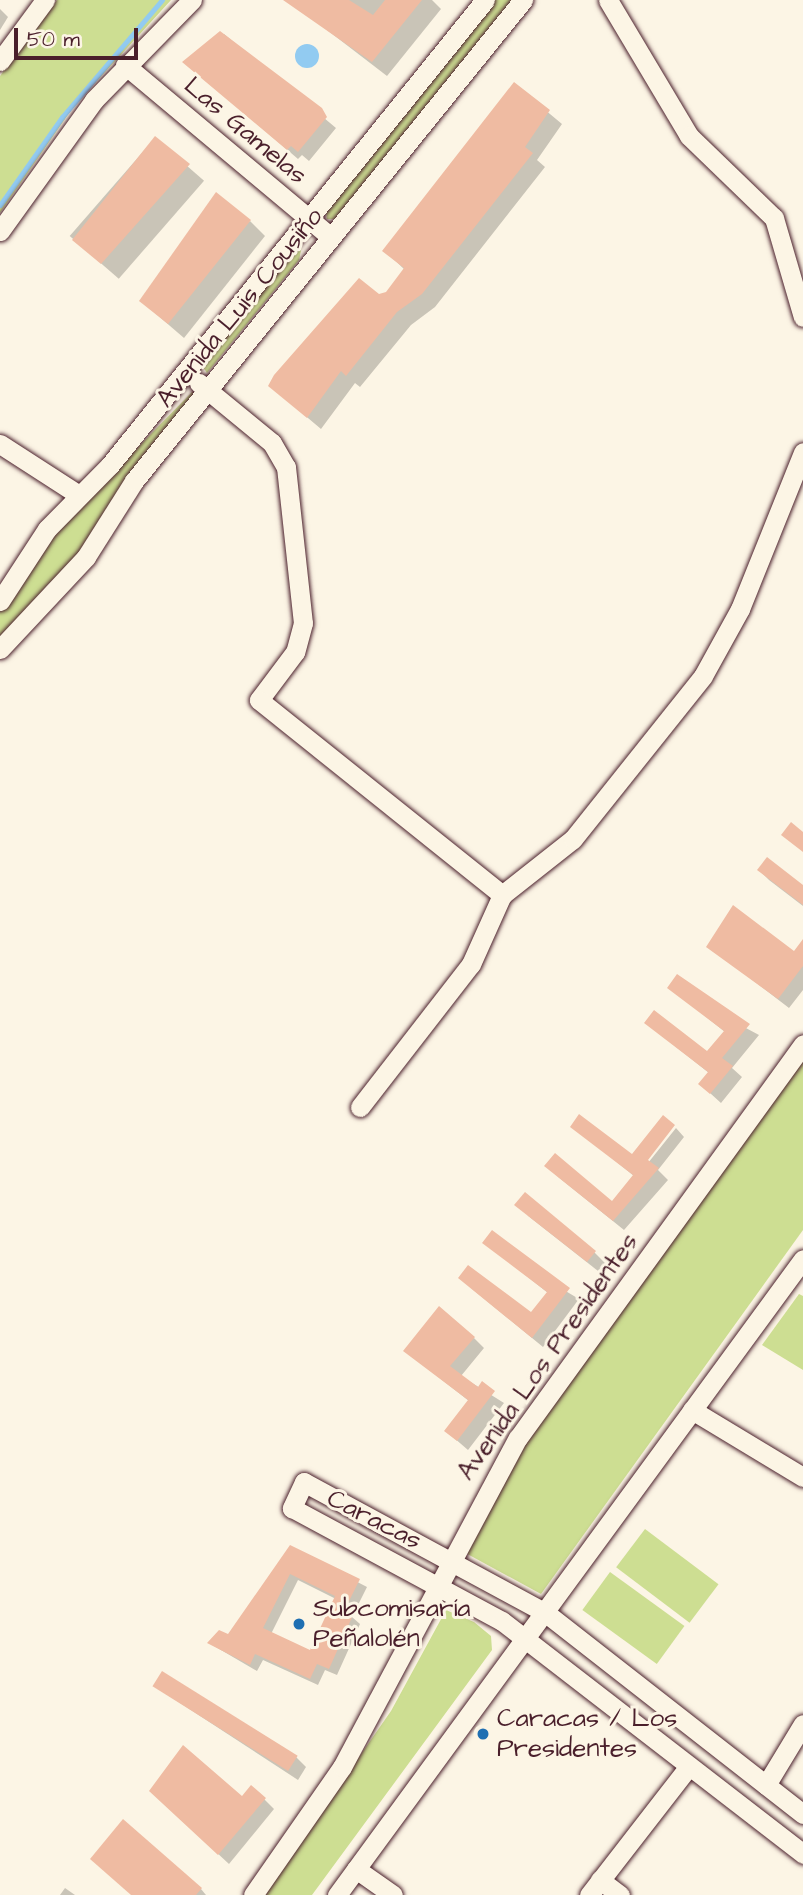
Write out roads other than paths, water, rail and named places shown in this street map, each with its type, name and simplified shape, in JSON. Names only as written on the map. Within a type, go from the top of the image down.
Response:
[{"type":"street","points":[[0,61],[45,0]]},
{"type":"street","points":[[0,231],[47,159],[125,65],[192,0]]},
{"type":"street","name":"Avenida Luis Cousiño","points":[[0,601],[47,529],[186,372],[485,0]]},
{"type":"street","name":"Avenida Luis Cousiño","points":[[0,649],[86,557],[118,500],[523,0]]},
{"type":"street","points":[[608,0],[689,136],[774,218],[803,317]]},
{"type":"street","name":"Las Gamelas","points":[[125,65],[331,237]]},
{"type":"street","points":[[186,372],[277,448],[286,467],[303,623],[295,652],[259,700],[502,895]]},
{"type":"street","points":[[0,444],[79,495]]},
{"type":"street","points":[[360,1107],[471,964],[502,895],[573,839],[703,676],[740,609],[803,452]]},
{"type":"street","name":"Avenida Los Presidentes","points":[[253,1895],[342,1767],[451,1558],[518,1438],[803,1044]]},
{"type":"street","points":[[337,1895],[803,1259]]},
{"type":"street","points":[[692,1410],[803,1477]]},
{"type":"street","name":"Caracas","points":[[803,1814],[544,1612],[451,1558],[304,1482],[292,1508],[438,1583],[525,1637],[803,1854]]},
{"type":"street","points":[[766,1785],[803,1724]]},
{"type":"street","points":[[620,1895],[595,1887],[689,1766]]},
{"type":"street","points":[[356,1869],[393,1895]]},
{"type":"water","points":[[307,44],[318,51],[319,56],[312,67],[307,68],[296,61],[295,56],[302,45]]},
{"type":"waterway","points":[[0,205],[62,117],[162,0]]},
{"type":"place","name":"Subcomisaría Peñalolén","points":[[299,1624]]},
{"type":"place","name":"Caracas / Los Presidentes","points":[[483,1734]]}]
